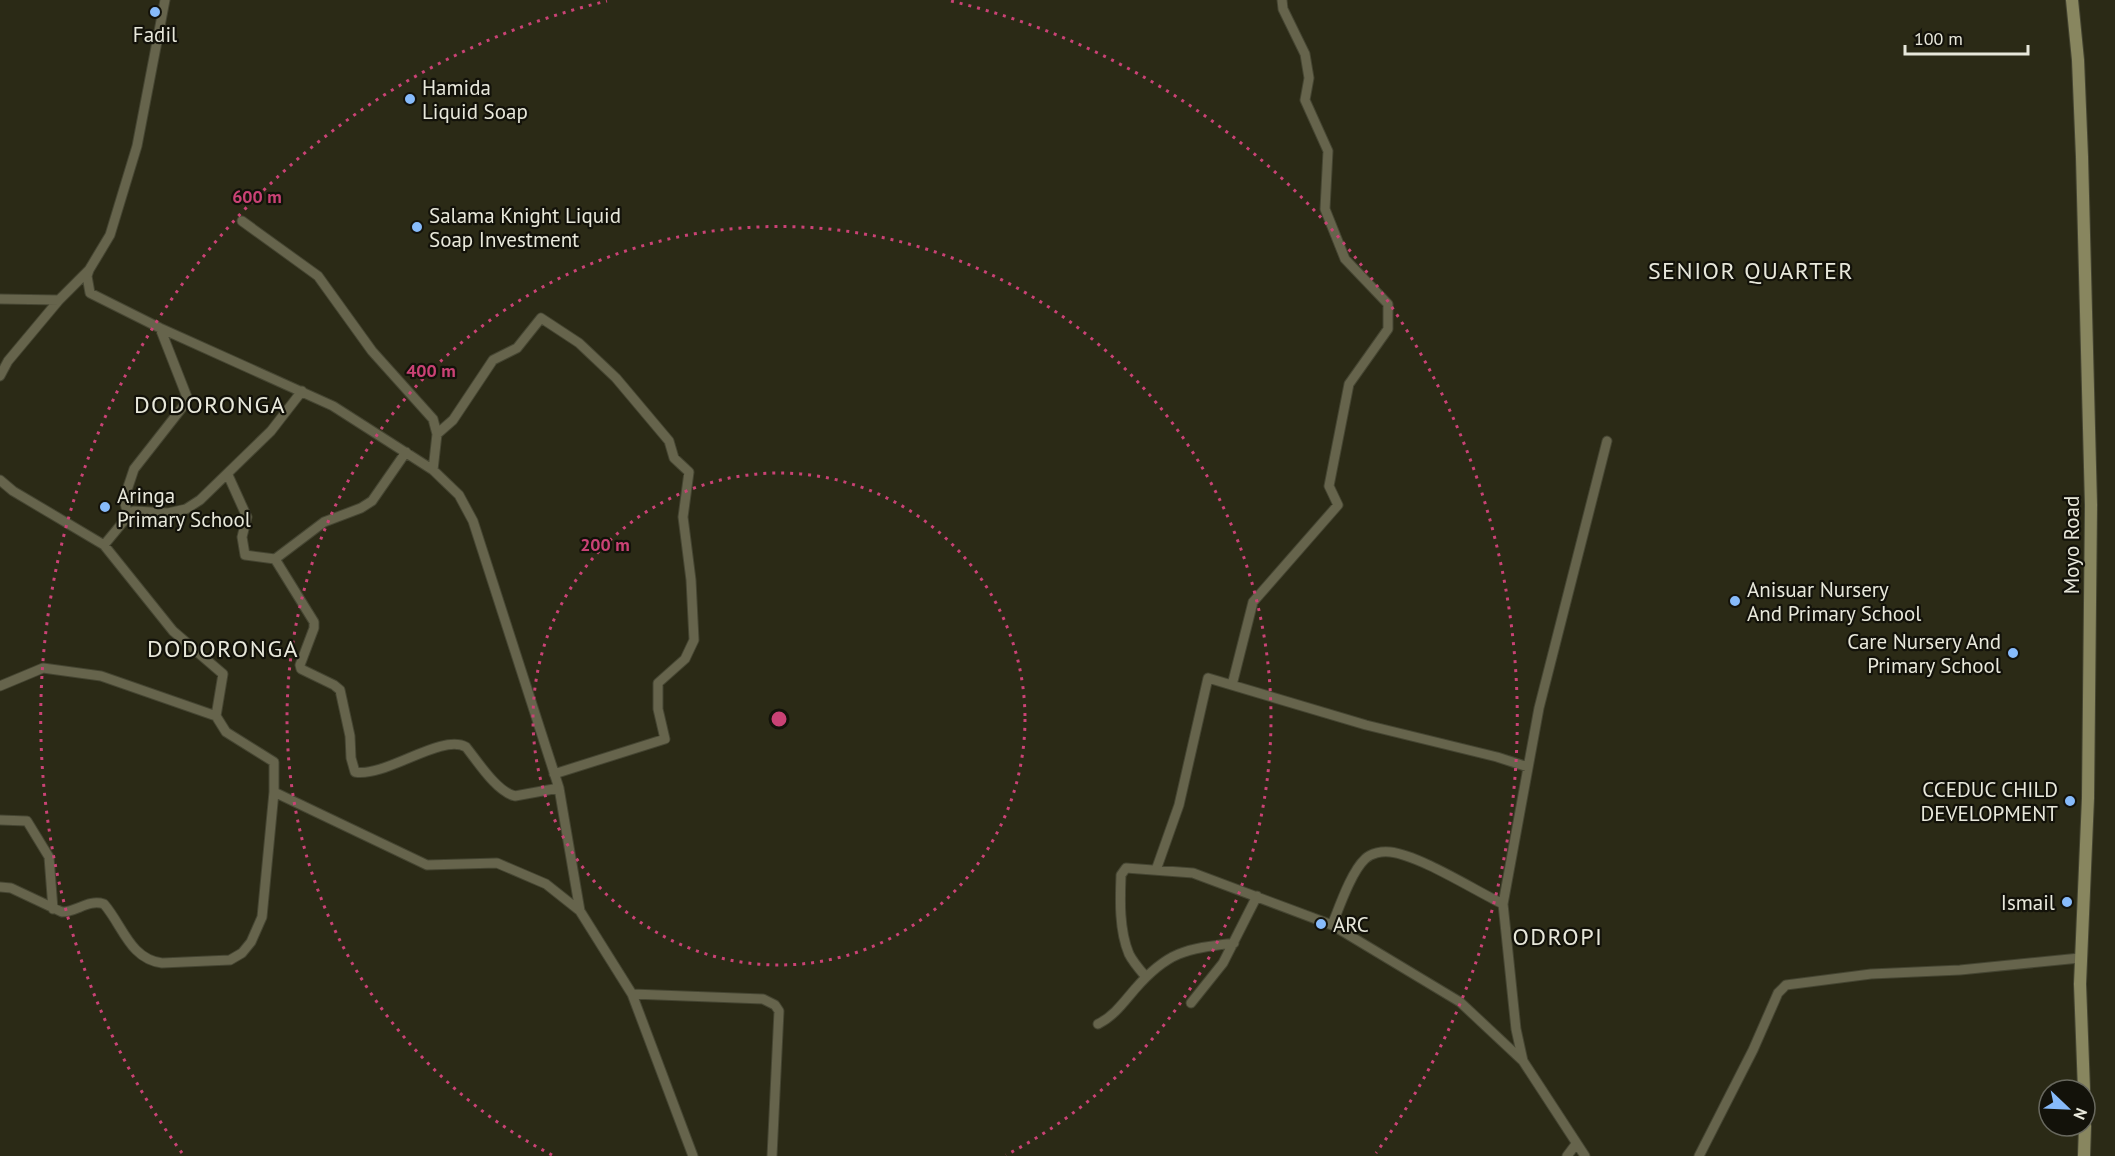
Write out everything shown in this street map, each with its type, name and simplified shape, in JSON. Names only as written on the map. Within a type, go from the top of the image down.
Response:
[{"type":"main road","name":"Moyo Road","points":[[2072,0],[2078,60],[2082,146],[2091,505],[2088,798],[2080,958],[2084,1078]]},
{"type":"main road","points":[[2084,1156],[2085,1138]]},
{"type":"street","points":[[90,293],[87,276],[110,235],[137,146],[165,0]]},
{"type":"street","points":[[1232,685],[1253,602],[1338,506],[1329,486],[1349,384],[1388,329],[1388,304],[1345,259],[1325,209],[1328,151],[1305,100],[1309,78],[1305,54],[1283,9],[1282,0]]},
{"type":"street","points":[[242,221],[318,276],[372,351],[433,420],[437,434],[433,470]]},
{"type":"street","points":[[0,376],[8,361],[62,297],[89,270]]},
{"type":"street","points":[[0,299],[62,297],[79,292],[90,293],[160,328],[333,406],[433,470],[459,495],[473,521],[559,788],[580,911]]},
{"type":"street","points":[[437,434],[453,420],[493,360],[517,348],[541,318],[579,343],[616,378],[669,441],[674,458],[689,472],[682,517],[691,580],[694,640],[685,659],[658,683],[658,710],[664,739],[554,774]]},
{"type":"street","points":[[128,516],[124,499],[134,469],[186,404],[187,397],[160,328]]},
{"type":"street","points":[[104,545],[134,511],[168,513],[186,509],[200,500],[271,431],[302,391]]},
{"type":"street","points":[[1523,1060],[1516,1029],[1503,904],[1539,708],[1607,441]]},
{"type":"street","points":[[228,475],[247,517],[242,537],[245,555],[275,559],[324,522],[361,508],[372,501],[406,452]]},
{"type":"street","points":[[0,480],[13,491],[104,545],[173,631],[223,674],[216,716]]},
{"type":"street","points":[[275,559],[313,616],[314,628],[300,664],[301,669],[340,690],[350,736],[354,771],[357,773],[377,770],[435,748],[461,744],[466,747],[499,788],[509,795],[515,796],[559,788]]},
{"type":"street","points":[[0,686],[43,668],[101,676],[216,716],[226,732],[274,762],[274,792],[262,917],[250,942],[242,953],[231,960],[153,962],[136,952],[104,904],[94,902],[70,912],[62,912],[11,888],[0,887]]},
{"type":"street","points":[[1156,870],[1179,804],[1208,678],[1366,725],[1497,757],[1528,767]]},
{"type":"street","points":[[274,792],[428,865],[497,863],[546,884],[580,911],[632,994],[693,1156]]},
{"type":"street","points":[[0,820],[27,821],[35,833],[49,857],[52,909]]},
{"type":"street","points":[[1332,925],[1357,870],[1365,859],[1379,853],[1398,853],[1503,904]]},
{"type":"street","points":[[1146,977],[1130,956],[1126,944],[1120,905],[1121,875],[1126,868],[1193,873],[1332,925],[1460,1002],[1523,1060],[1585,1156]]},
{"type":"street","points":[[1191,1003],[1216,973],[1257,896]]},
{"type":"street","points":[[1098,1024],[1111,1018],[1146,977],[1181,951],[1234,943]]},
{"type":"street","points":[[1699,1156],[1753,1050],[1778,993],[1785,985],[1871,974],[1960,970],[2080,958]]},
{"type":"street","points":[[632,994],[763,999],[776,1005],[779,1011],[772,1156]]},
{"type":"street","points":[[1567,1156],[1576,1144]]},
{"type":"place","name":"Fadil","points":[[155,12]]},
{"type":"place","name":"Hamida Liquid Soap","points":[[410,99]]},
{"type":"place","name":"Salama Knight Liquid Soap Investment","points":[[417,227]]},
{"type":"place","name":"Aringa Primary School","points":[[105,507]]},
{"type":"place","name":"Anisuar Nursery And Primary School","points":[[1735,601]]},
{"type":"place","name":"Care Nursery And Primary School","points":[[2013,653]]},
{"type":"place","name":"CCEDUC CHILD DEVELOPMENT","points":[[2070,801]]},
{"type":"place","name":"Ismail","points":[[2067,902]]},
{"type":"place","name":"ARC","points":[[1321,924]]},
{"type":"district","name":"SENIOR QUARTER","points":[[1751,270]]},
{"type":"district","name":"DODORONGA","points":[[210,404]]},
{"type":"district","name":"DODORONGA","points":[[223,648]]},
{"type":"district","name":"ODROPI","points":[[1558,936]]}]
